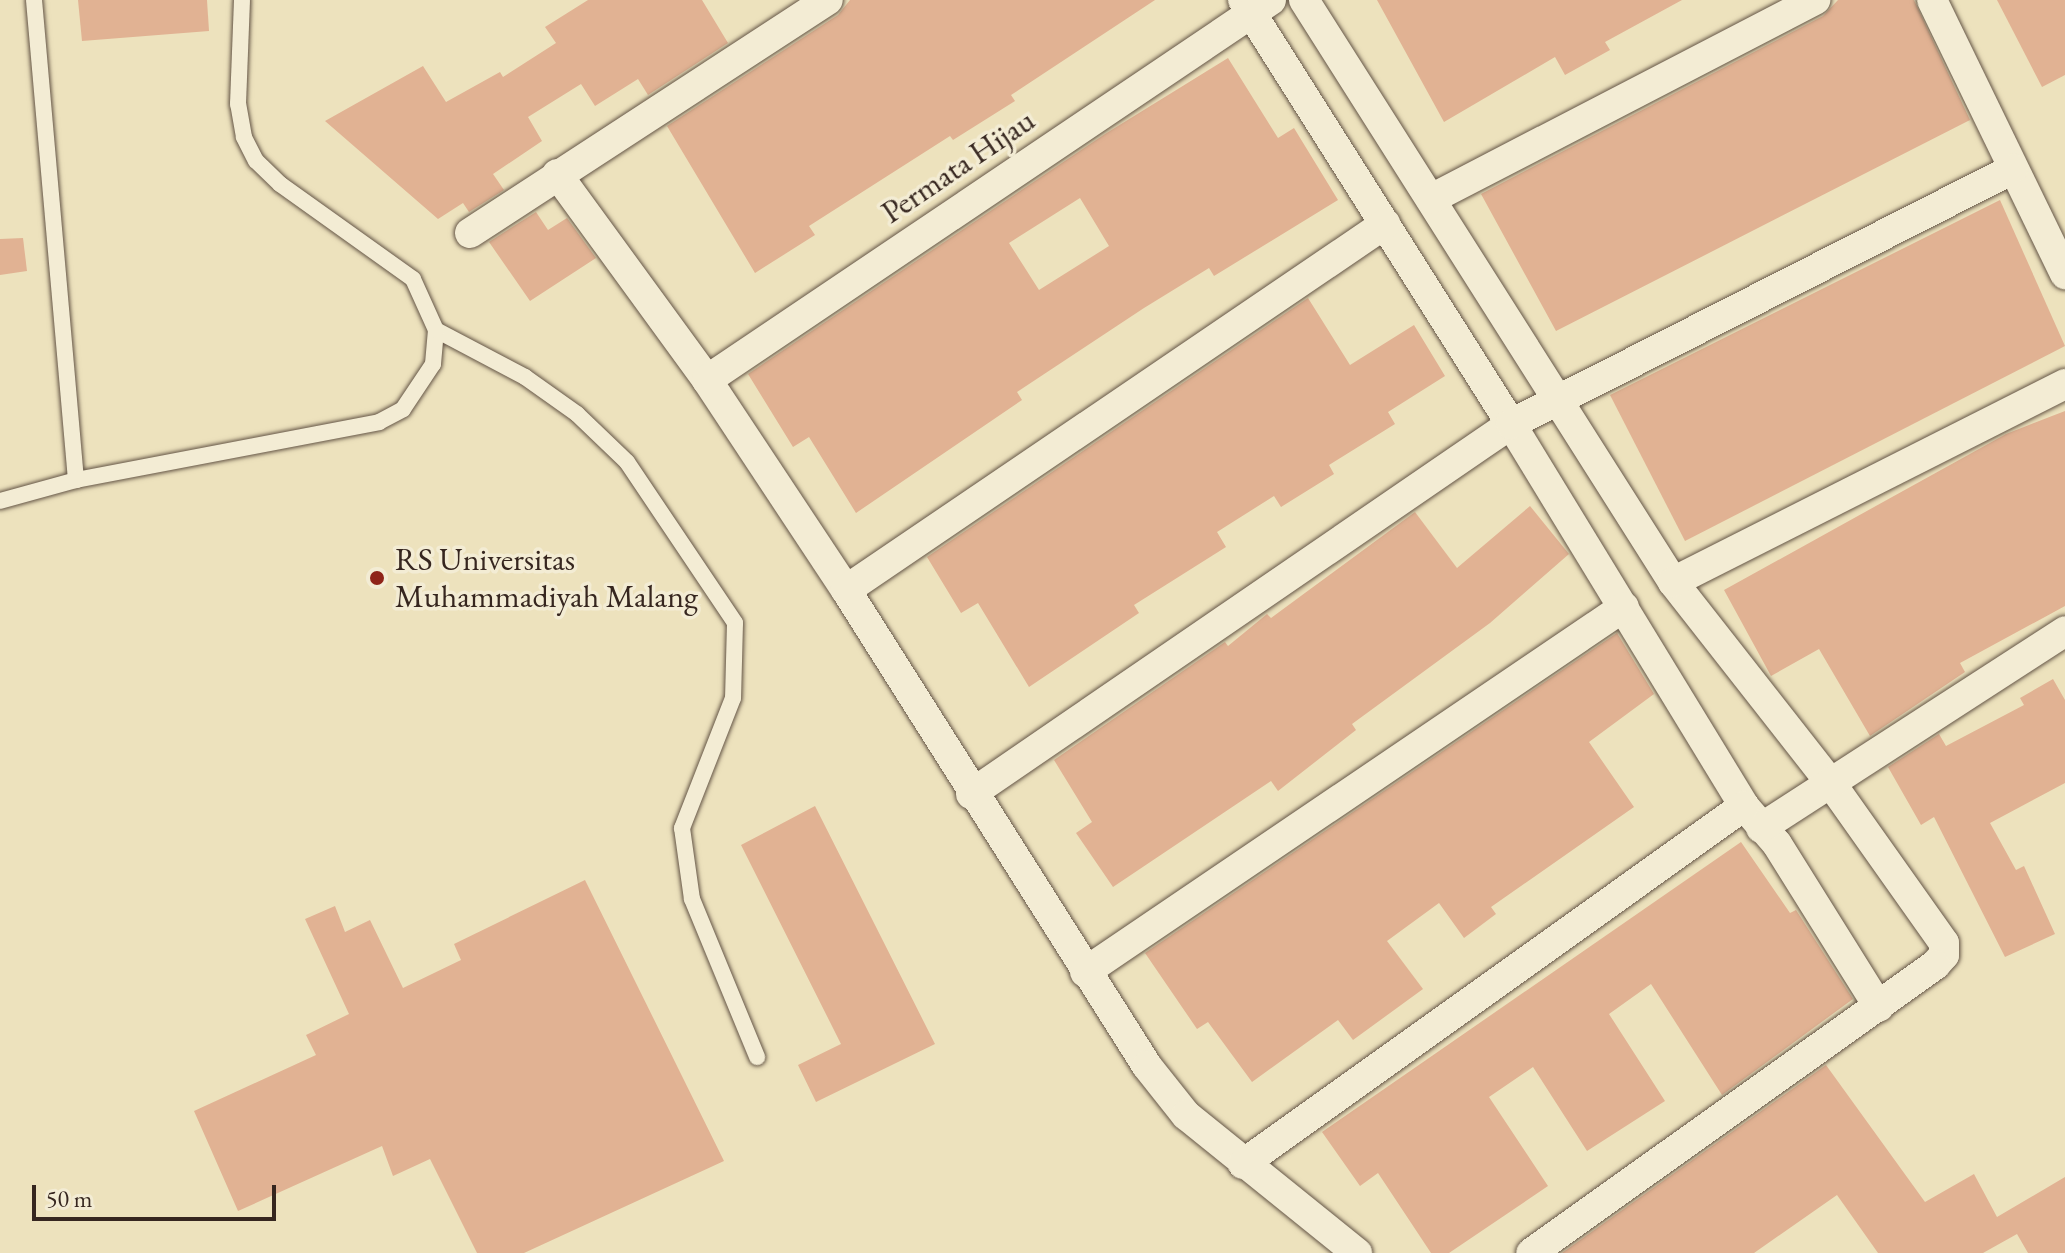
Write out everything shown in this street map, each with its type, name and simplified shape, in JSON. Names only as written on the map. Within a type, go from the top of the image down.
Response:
[{"type":"street","points":[[470,233],[828,0]]},
{"type":"street","points":[[1304,0],[1673,582],[1830,782],[1944,943],[1944,955],[1935,965],[1531,1253]]},
{"type":"street","points":[[1431,199],[1815,0]]},
{"type":"street","points":[[1932,0],[2065,274]]},
{"type":"street","points":[[1255,4],[1385,224],[1752,817],[1777,844],[1879,1007]]},
{"type":"street","name":"Permata Hijau","points":[[707,380],[1255,4]]},
{"type":"street","points":[[971,794],[1511,424],[2013,169]]},
{"type":"street","points":[[557,174],[707,380],[846,590],[1085,972],[1186,1115],[1357,1253]]},
{"type":"street","points":[[846,590],[1385,224]]},
{"type":"street","points":[[1673,582],[2065,384]]},
{"type":"street","points":[[1085,972],[1624,607]]},
{"type":"street","points":[[1243,1164],[1752,817],[1830,782],[2065,631]]},
{"type":"lane","points":[[34,0],[76,480]]},
{"type":"lane","points":[[0,501],[76,480],[379,422],[403,409],[433,364],[436,330],[413,279],[280,184],[256,161],[244,137],[238,104],[242,0]]},
{"type":"lane","points":[[436,330],[525,377],[577,414],[627,462],[735,623],[733,698],[682,828],[692,899],[757,1057]]},
{"type":"building","points":[[78,0],[207,0],[209,31],[82,41]]},
{"type":"building","points":[[588,0],[702,0],[728,43],[648,95],[638,79],[595,106],[581,84],[528,117],[542,141],[493,174],[504,190],[469,212],[463,203],[438,219],[325,121],[423,66],[446,102],[500,72],[503,77],[556,43],[545,27]]},
{"type":"building","points":[[850,0],[1155,0],[1011,95],[1015,101],[953,140],[950,136],[809,226],[815,235],[755,273],[667,126],[838,15]]},
{"type":"building","points":[[1377,0],[1682,0],[1605,42],[1610,50],[1565,75],[1555,57],[1444,122]]},
{"type":"building","points":[[1838,0],[1914,0],[1970,120],[1556,331],[1481,194],[1823,16]]},
{"type":"building","points":[[1997,0],[2065,0],[2065,75],[2042,87]]},
{"type":"building","points":[[1228,58],[1278,138],[1294,128],[1338,200],[1214,276],[1209,268],[1144,308],[1017,392],[1022,400],[856,513],[809,437],[793,447],[748,374],[1105,134]],"holes":[[[1080,198],[1109,246],[1039,290],[1009,243]]]},
{"type":"building","points":[[2000,200],[2065,346],[1685,541],[1610,395]]},
{"type":"building","points":[[536,212],[548,230],[567,218],[596,258],[530,301],[489,242]]},
{"type":"building","points":[[23,238],[27,271],[0,275],[0,239]]},
{"type":"building","points":[[1308,298],[1350,365],[1414,325],[1445,376],[1388,412],[1395,424],[1329,465],[1334,474],[1281,507],[1274,496],[1217,532],[1226,547],[1134,605],[1139,613],[1029,687],[978,603],[961,613],[927,557]]},
{"type":"building","points":[[2065,411],[2065,606],[1960,663],[1965,672],[1870,736],[1819,649],[1771,676],[1724,590],[2006,434]]},
{"type":"building","points":[[1530,506],[1569,554],[1490,623],[1352,724],[1356,730],[1278,791],[1271,781],[1113,887],[1076,833],[1092,822],[1054,760],[1225,642],[1228,646],[1267,614],[1271,618],[1415,512],[1457,568]]},
{"type":"building","points":[[1617,633],[1654,694],[1589,742],[1634,807],[1491,907],[1496,914],[1464,938],[1439,903],[1387,941],[1423,989],[1353,1040],[1338,1020],[1252,1082],[1208,1022],[1197,1029],[1145,953]]},
{"type":"building","points":[[2053,679],[2065,700],[2065,783],[1990,823],[2016,870],[2024,866],[2055,934],[2005,957],[1934,817],[1921,825],[1888,767],[1939,734],[1946,746],[2024,705],[2020,698]]},
{"type":"building","points":[[815,806],[935,1044],[816,1102],[798,1065],[841,1044],[741,845]]},
{"type":"building","points":[[1741,842],[1790,913],[1796,910],[1853,999],[1722,1095],[1651,984],[1609,1014],[1665,1101],[1587,1151],[1533,1067],[1489,1097],[1548,1186],[1449,1253],[1431,1253],[1378,1173],[1360,1186],[1322,1132]]},
{"type":"building","points":[[585,880],[724,1161],[524,1253],[477,1253],[430,1159],[393,1176],[382,1146],[238,1211],[194,1111],[316,1055],[306,1035],[349,1014],[305,919],[335,906],[345,932],[370,920],[403,988],[461,960],[454,944]]},
{"type":"building","points":[[1826,1065],[1925,1202],[1974,1174],[1997,1217],[2065,1177],[2065,1253],[2028,1253],[2017,1234],[1983,1253],[1878,1253],[1837,1195],[1754,1253],[1562,1253]]},
{"type":"place","name":"RS Universitas Muhammadiyah Malang","points":[[377,578]]}]
